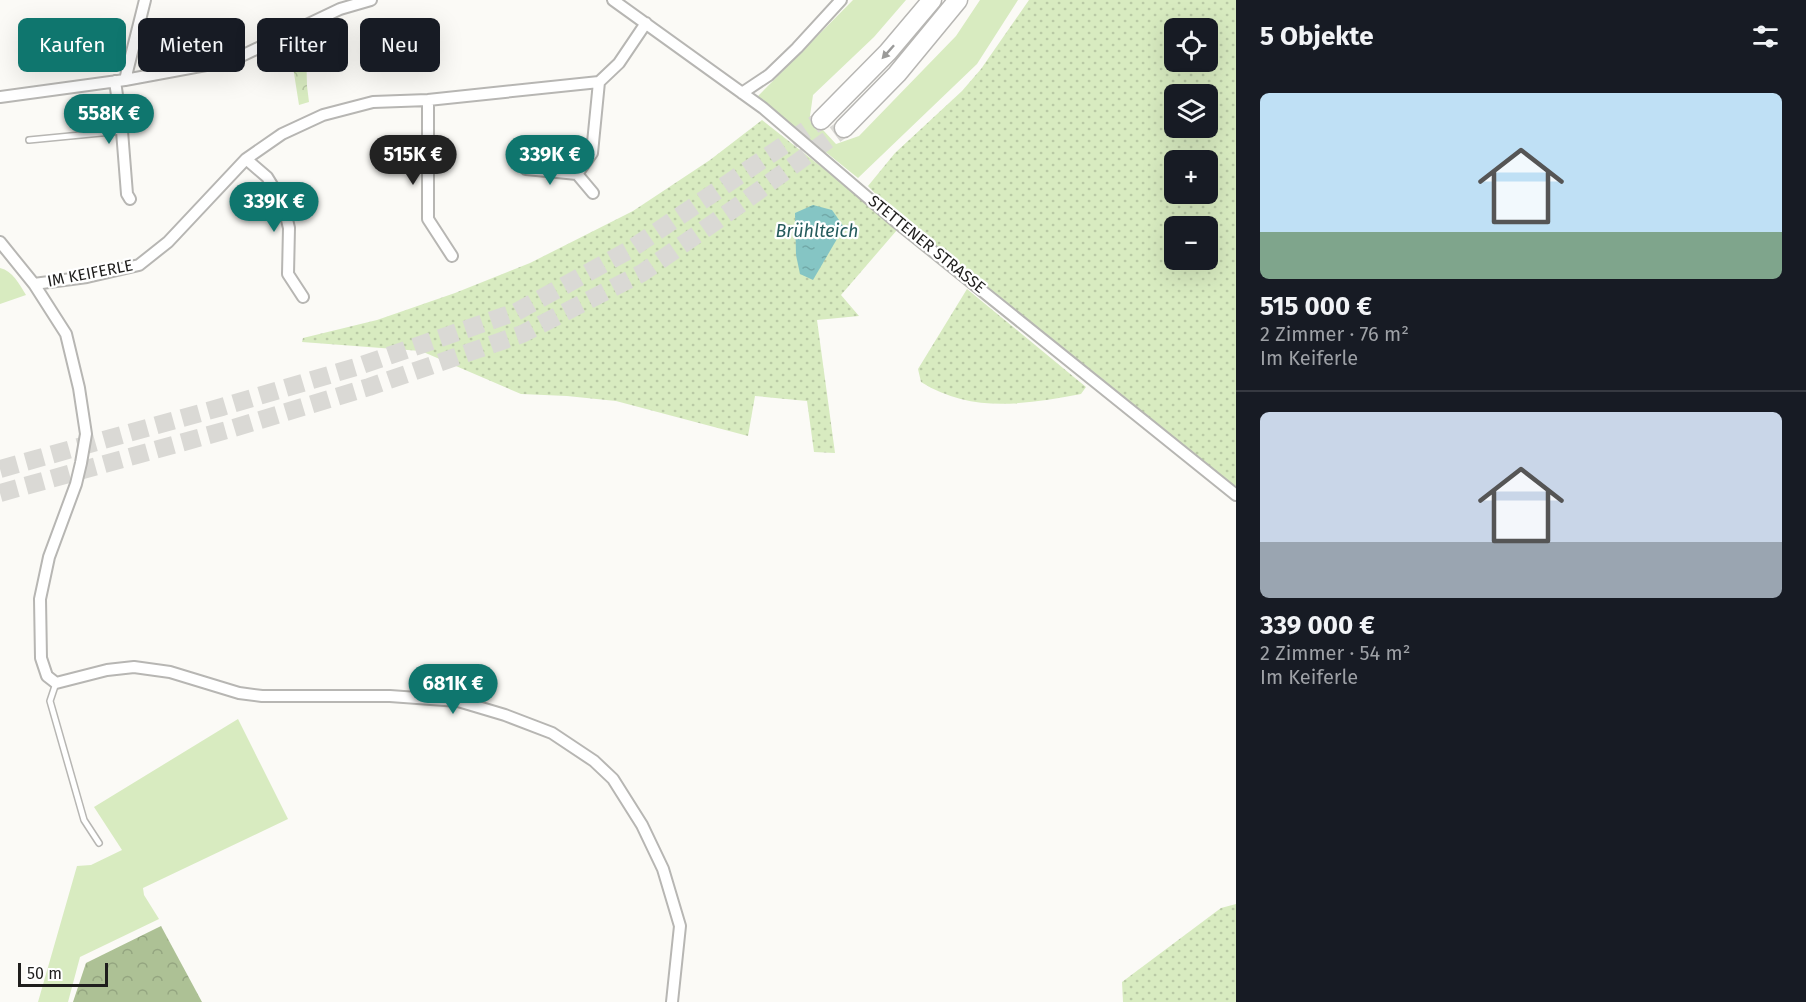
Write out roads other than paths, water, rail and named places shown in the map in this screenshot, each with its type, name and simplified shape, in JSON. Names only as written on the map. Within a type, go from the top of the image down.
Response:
[{"type":"highway","points":[[821,120],[888,52],[932,0]]},
{"type":"highway","points":[[844,128],[897,74],[958,0]]},
{"type":"street","points":[[130,199],[127,194],[120,80],[145,0]]},
{"type":"street","points":[[0,97],[120,80],[233,60],[340,9],[371,0]]},
{"type":"street","name":"STETTENER STRASSE","points":[[613,0],[626,3],[646,23],[742,93],[894,220],[1236,495]]},
{"type":"street","points":[[742,93],[769,75],[841,0]]},
{"type":"street","points":[[577,174],[592,153],[599,81],[619,63],[646,23]]},
{"type":"street","name":"IM KEIFERLE","points":[[34,284],[87,277],[139,265],[168,242],[246,159],[282,134],[323,115],[373,102],[428,100],[599,81]]},
{"type":"street","points":[[428,100],[428,219],[452,256]]},
{"type":"street","points":[[246,159],[267,177],[284,203],[288,228],[288,274],[303,297]]},
{"type":"street","points":[[526,169],[577,174],[593,193]]},
{"type":"street","points":[[1,246],[34,284],[66,334],[79,388],[86,434],[76,484],[49,557],[40,599],[41,658],[47,676],[56,683],[107,670],[134,667],[170,672],[239,693],[262,696],[390,696],[458,701],[505,715],[552,733],[594,761],[614,779],[642,825],[663,869],[680,927],[672,1002]]},
{"type":"lane","points":[[29,140],[122,131]]},
{"type":"lane","points":[[56,683],[51,700],[84,820],[99,843]]},
{"type":"water","name":"Brühlteich","points":[[813,205],[832,210],[844,227],[813,280],[800,274],[796,255],[795,213]]},
{"type":"tunnel","points":[[0,469],[359,366],[516,312],[631,249],[821,120]]},
{"type":"tunnel","points":[[0,493],[227,430],[369,387],[522,334],[642,273],[844,128]]}]
